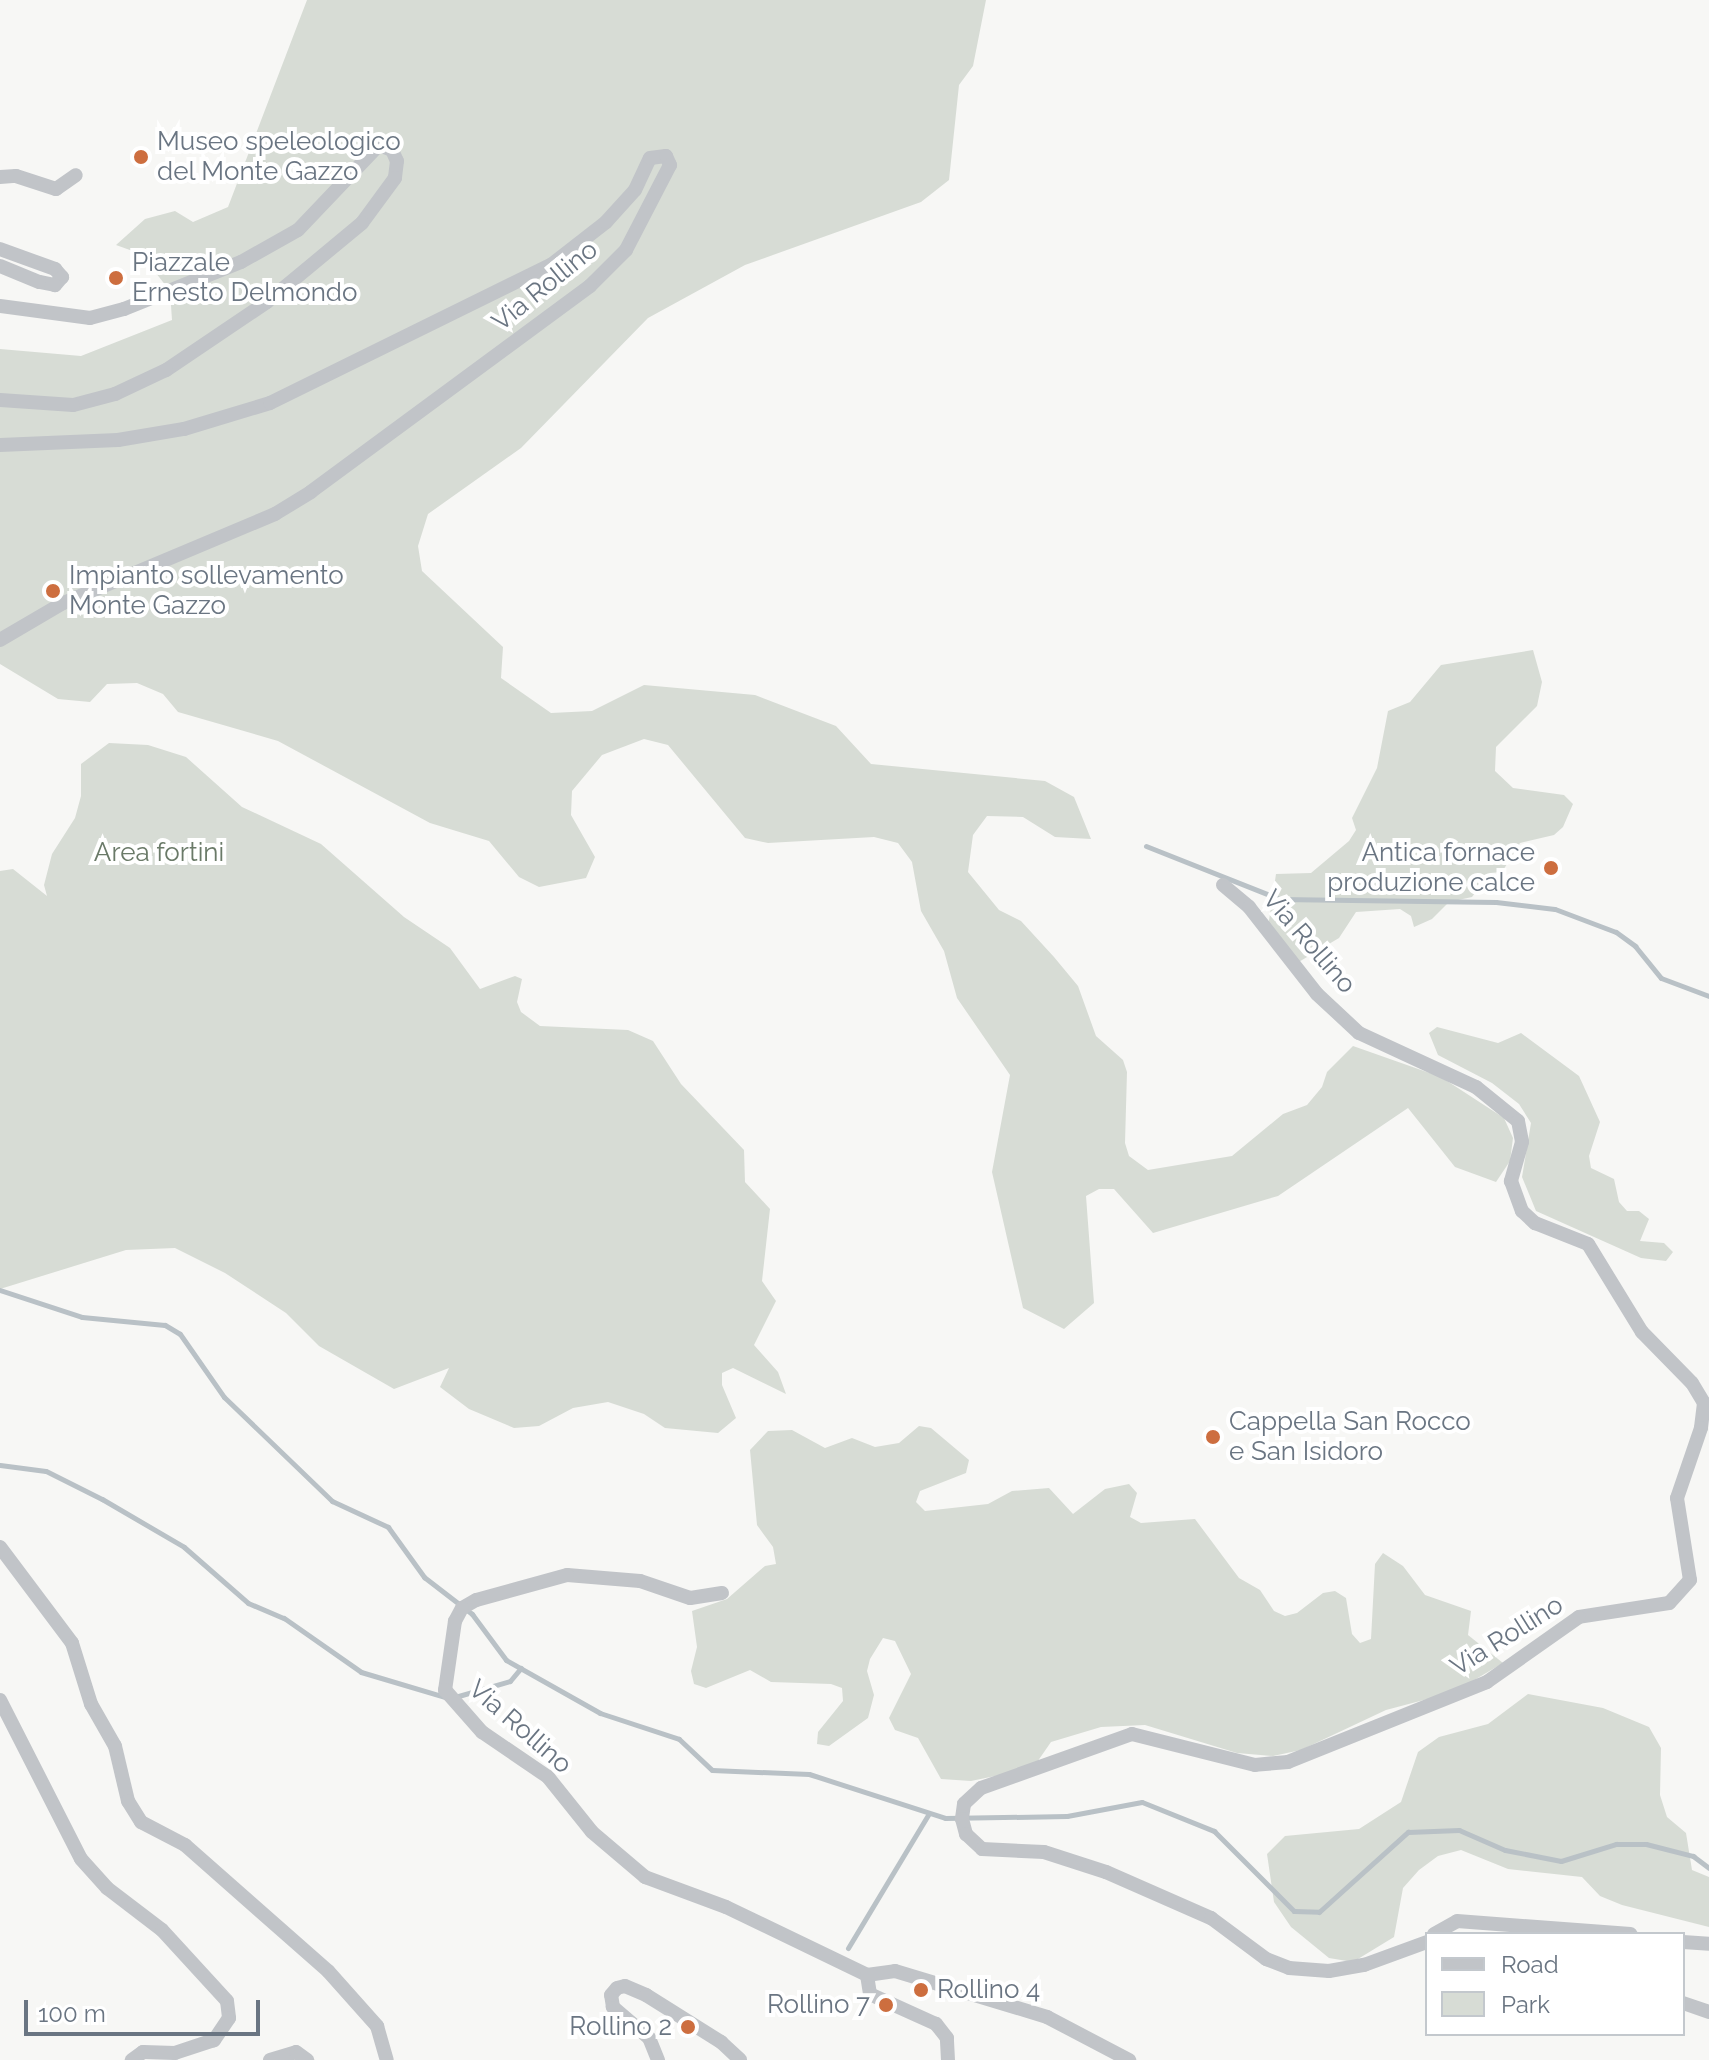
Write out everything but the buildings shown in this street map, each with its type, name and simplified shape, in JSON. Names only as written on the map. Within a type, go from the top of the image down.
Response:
[{"type":"street","points":[[0,306],[90,318],[124,309],[241,262],[298,230],[379,145],[392,150],[397,161],[395,178],[362,223],[267,302],[166,370],[115,394],[73,405],[0,400]]},
{"type":"street","name":"Via Rollino","points":[[0,445],[118,440],[184,429],[270,403],[551,265],[606,222],[635,190],[650,158],[656,153],[666,156],[670,165],[626,250],[590,286],[311,492],[275,514],[63,603],[0,640]]},
{"type":"street","points":[[0,177],[16,176],[56,189],[76,175]]},
{"type":"street","points":[[0,249],[55,269],[62,277],[55,285],[0,266]]},
{"type":"street","name":"Via Rollino","points":[[1223,885],[1249,907],[1317,994],[1359,1033],[1476,1087],[1518,1121],[1522,1142],[1511,1181],[1522,1211],[1535,1223],[1588,1244],[1642,1332],[1692,1383],[1704,1403],[1701,1428],[1677,1498],[1690,1580],[1669,1603],[1579,1617],[1487,1682],[1288,1762],[1255,1765],[1132,1734],[981,1788],[964,1804],[962,1819],[966,1834],[982,1849],[1044,1852],[1106,1872],[1211,1918],[1266,1959],[1289,1968],[1329,1971],[1364,1965],[1425,1943]]},
{"type":"street","points":[[0,1547],[72,1643],[91,1704],[115,1746],[128,1801],[141,1822],[185,1845],[328,1971],[377,2026],[387,2060]]},
{"type":"street","name":"Via Rollino","points":[[722,1593],[690,1598],[640,1581],[567,1575],[476,1600],[462,1608],[455,1621],[445,1690],[482,1732],[548,1777],[592,1832],[645,1877],[726,1907],[867,1975],[895,1971],[1047,2017],[1129,2060]]},
{"type":"street","points":[[0,1700],[81,1859],[107,1888],[162,1930],[227,2001],[229,2018],[214,2040],[190,2050],[143,2052],[132,2060]]},
{"type":"street","points":[[1438,1932],[1457,1921],[1604,1932]]},
{"type":"street","points":[[1685,1942],[1709,1944]]},
{"type":"street","name":"Via Rollino","points":[[867,1975],[870,1994],[936,2024],[947,2038],[948,2060]]},
{"type":"street","points":[[658,2060],[649,2038],[613,2007],[611,1995],[617,1988],[630,1987],[657,2002],[721,2042],[740,2060]]},
{"type":"street","points":[[1685,2004],[1709,2012]]},
{"type":"street","points":[[270,2060],[296,2052],[307,2060]]},
{"type":"green space","points":[[307,0],[986,0],[973,66],[959,85],[949,180],[921,202],[745,265],[648,318],[521,448],[428,514],[418,546],[422,571],[503,647],[501,678],[551,713],[592,711],[644,685],[755,695],[836,726],[871,764],[1045,781],[1074,797],[1091,839],[1055,837],[1023,817],[987,816],[973,835],[968,872],[999,910],[1021,921],[1078,986],[1096,1036],[1123,1060],[1127,1072],[1125,1143],[1129,1156],[1148,1170],[1232,1156],[1283,1114],[1307,1105],[1322,1087],[1327,1072],[1353,1046],[1441,1077],[1504,1118],[1513,1138],[1510,1161],[1496,1182],[1455,1167],[1408,1108],[1278,1196],[1153,1233],[1114,1189],[1099,1189],[1086,1196],[1094,1303],[1064,1329],[1023,1308],[992,1172],[1010,1075],[957,998],[944,951],[921,911],[912,862],[898,843],[874,837],[768,843],[745,838],[668,745],[644,739],[602,755],[572,791],[571,815],[595,857],[586,878],[539,887],[519,877],[489,841],[430,823],[278,741],[178,712],[163,694],[137,683],[107,684],[90,702],[58,699],[0,664],[0,349],[81,356],[172,320],[170,291],[141,254],[116,245],[145,219],[175,211],[193,222],[228,207]]},
{"type":"green space","points":[[1533,650],[1542,682],[1537,706],[1496,747],[1495,771],[1513,788],[1564,795],[1573,804],[1563,827],[1554,835],[1520,843],[1502,872],[1490,873],[1472,897],[1449,902],[1432,919],[1414,927],[1411,916],[1400,909],[1356,912],[1339,938],[1297,963],[1268,927],[1276,874],[1311,873],[1349,841],[1356,830],[1352,818],[1377,768],[1388,711],[1410,702],[1441,665]]},
{"type":"green space","name":"Area fortini","points":[[109,743],[148,745],[186,757],[242,807],[321,844],[404,917],[450,948],[480,989],[515,976],[522,979],[517,1002],[521,1012],[540,1026],[628,1030],[653,1041],[681,1084],[744,1150],[745,1182],[770,1209],[762,1281],[776,1301],[754,1345],[778,1372],[786,1394],[733,1368],[722,1373],[722,1385],[736,1418],[718,1433],[665,1428],[644,1414],[608,1402],[573,1408],[539,1426],[514,1428],[469,1409],[440,1387],[449,1368],[394,1389],[319,1346],[286,1313],[225,1273],[175,1248],[126,1250],[0,1289],[0,871],[13,869],[47,896],[44,885],[52,854],[75,818],[81,796],[81,764]]},
{"type":"green space","points":[[1437,1027],[1498,1043],[1521,1033],[1579,1076],[1600,1122],[1589,1156],[1591,1168],[1614,1179],[1619,1202],[1627,1211],[1639,1211],[1649,1219],[1640,1241],[1664,1243],[1673,1252],[1666,1261],[1641,1258],[1536,1211],[1522,1177],[1531,1123],[1519,1104],[1492,1083],[1438,1055],[1429,1033]]},
{"type":"green space","points":[[919,1426],[931,1428],[969,1460],[966,1473],[920,1491],[916,1502],[925,1511],[988,1504],[1012,1491],[1049,1488],[1073,1514],[1105,1489],[1129,1484],[1137,1493],[1130,1517],[1141,1523],[1195,1519],[1239,1578],[1260,1590],[1274,1611],[1285,1616],[1297,1613],[1323,1593],[1335,1591],[1346,1598],[1352,1634],[1360,1643],[1371,1639],[1375,1564],[1383,1553],[1403,1566],[1425,1595],[1471,1611],[1468,1635],[1503,1663],[1454,1692],[1386,1710],[1301,1750],[1273,1756],[1237,1753],[1145,1725],[1101,1727],[1051,1742],[1033,1768],[971,1781],[941,1779],[918,1738],[895,1730],[889,1718],[911,1674],[895,1641],[883,1638],[870,1659],[867,1671],[874,1695],[868,1718],[829,1746],[817,1744],[818,1732],[843,1701],[842,1688],[831,1684],[771,1682],[750,1670],[706,1688],[694,1684],[691,1671],[697,1647],[692,1611],[727,1599],[765,1566],[776,1564],[773,1547],[757,1525],[750,1450],[768,1431],[792,1430],[825,1448],[852,1438],[875,1447],[899,1443]]},
{"type":"green space","points":[[1528,1694],[1603,1708],[1649,1727],[1661,1748],[1660,1795],[1667,1817],[1686,1833],[1692,1870],[1709,1877],[1709,1927],[1622,1905],[1600,1896],[1582,1877],[1508,1869],[1461,1850],[1438,1856],[1419,1870],[1403,1888],[1394,1937],[1353,1962],[1329,1958],[1291,1927],[1274,1902],[1267,1854],[1285,1836],[1359,1829],[1401,1802],[1418,1752],[1439,1737],[1488,1724]]},
{"type":"waterway","points":[[1146,846],[1280,899],[1496,902],[1555,909],[1616,932],[1635,946],[1661,978],[1709,996]]},
{"type":"waterway","points":[[0,1290],[82,1317],[165,1325],[180,1334],[224,1397],[332,1501],[388,1527],[424,1577],[472,1614],[506,1660],[600,1713],[679,1739],[712,1770],[809,1774],[945,1818],[1067,1816],[1142,1802],[1214,1831],[1294,1911],[1319,1912],[1408,1832],[1459,1830],[1505,1850],[1561,1861],[1616,1844],[1646,1844],[1693,1856],[1709,1868]]},
{"type":"waterway","points":[[0,1465],[46,1471],[102,1499],[184,1547],[248,1603],[284,1618],[361,1672],[445,1697]]},
{"type":"waterway","points":[[455,1697],[510,1681],[521,1668]]},
{"type":"waterway","points":[[848,1948],[929,1813]]},
{"type":"place","name":"Museo speleologico del Monte Gazzo","points":[[141,157]]},
{"type":"place","name":"Piazzale Ernesto Delmondo","points":[[116,278]]},
{"type":"place","name":"Impianto sollevamento Monte Gazzo","points":[[53,591]]},
{"type":"place","name":"Antica fornace produzione calce","points":[[1551,868]]},
{"type":"place","name":"Cappella San Rocco e San Isidoro","points":[[1213,1437]]},
{"type":"place","name":"Rollino 4","points":[[921,1990]]},
{"type":"place","name":"Rollino 7","points":[[886,2005]]},
{"type":"place","name":"Rollino 2","points":[[688,2027]]}]
